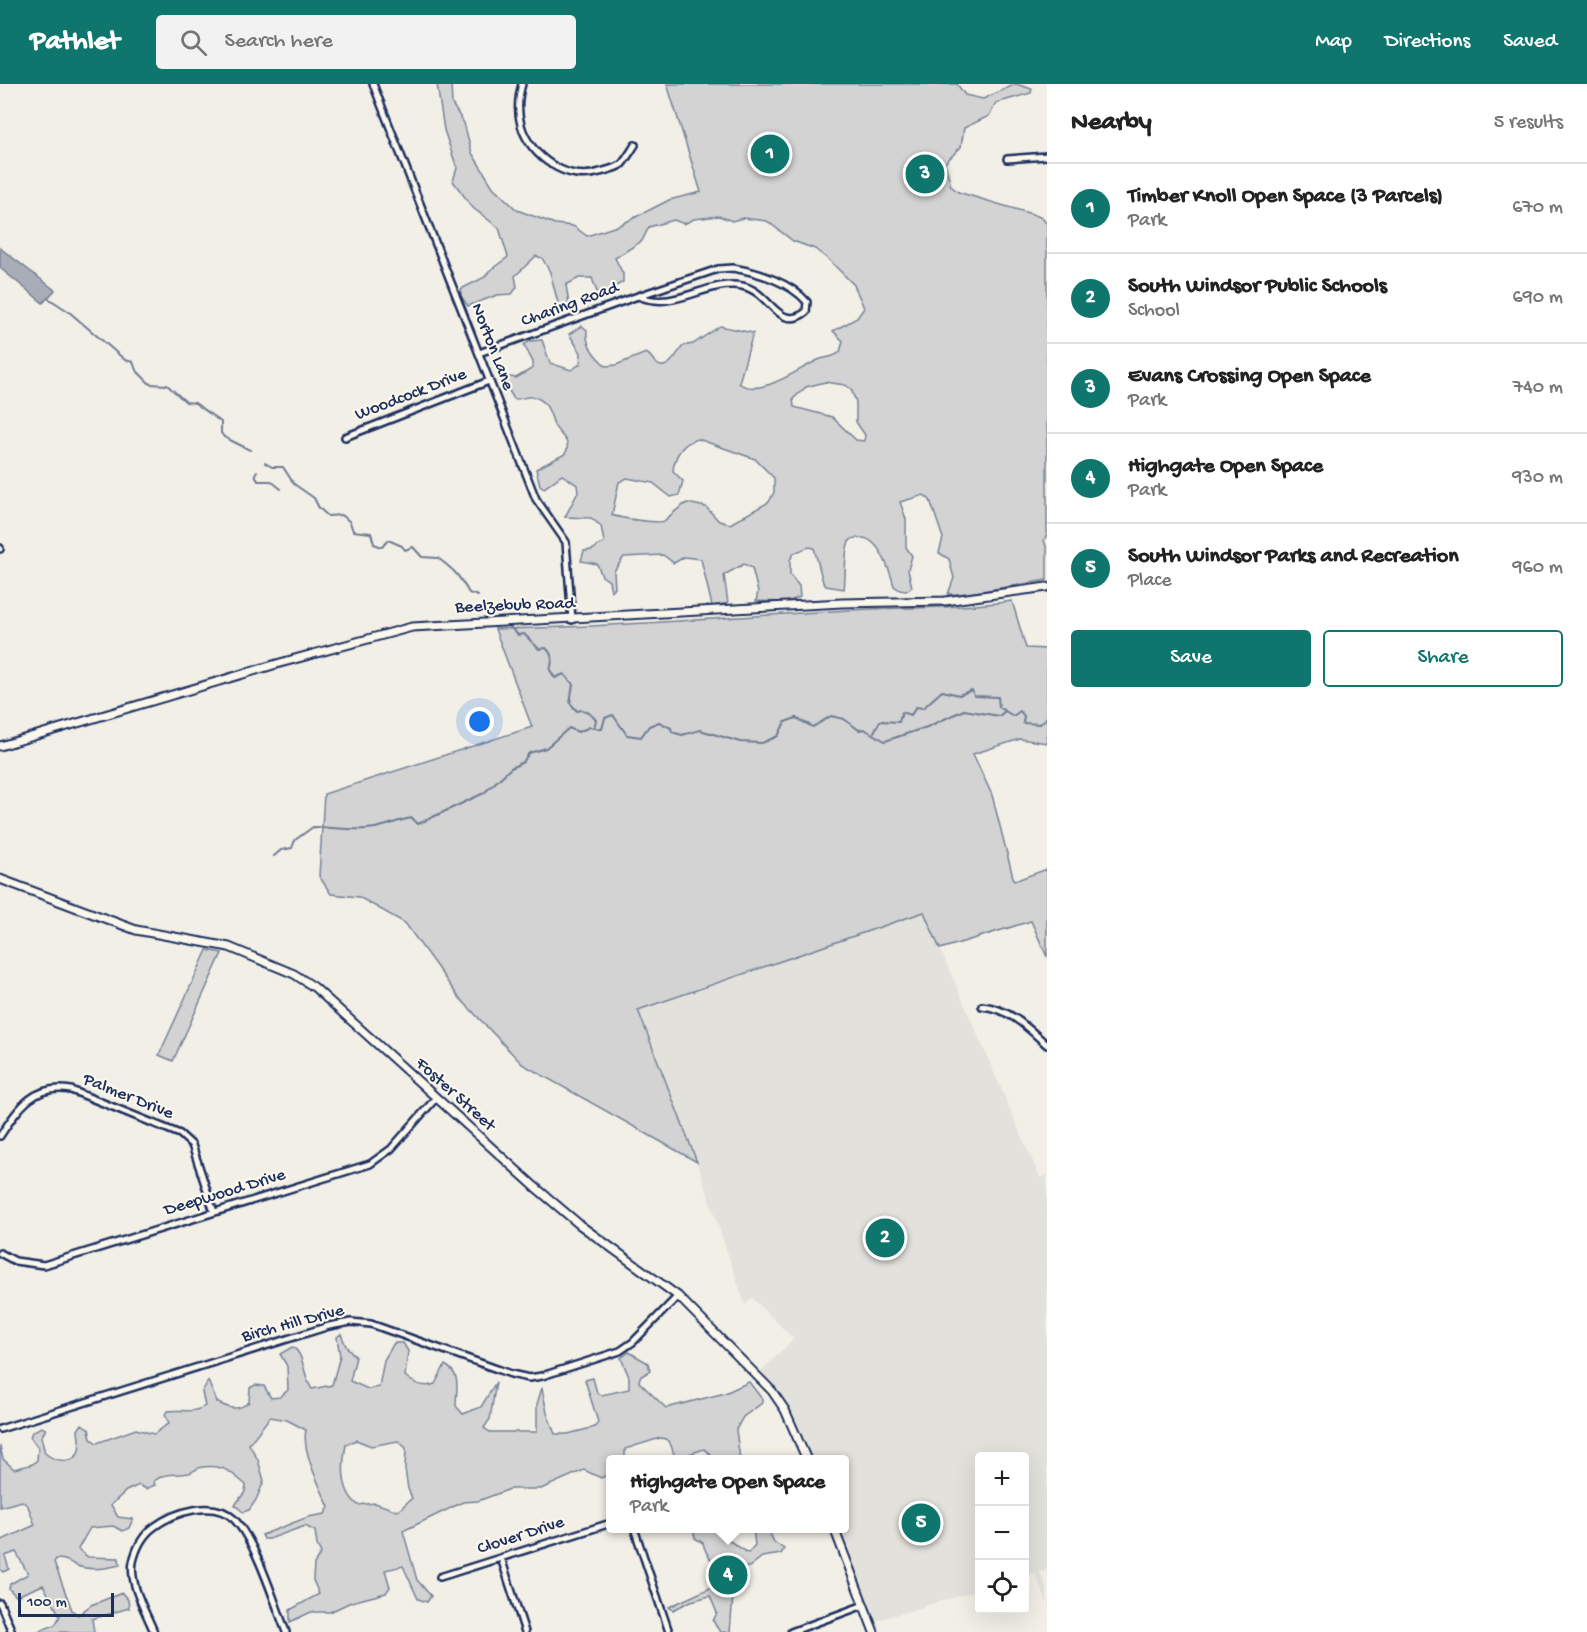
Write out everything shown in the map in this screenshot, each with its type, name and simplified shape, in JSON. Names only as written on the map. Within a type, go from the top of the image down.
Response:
[{"type":"street","name":"Norton Lane","points":[[373,84],[536,500],[566,542],[572,620]]},
{"type":"street","points":[[522,84],[518,101],[521,126],[533,148],[550,164],[569,173],[595,174],[620,165],[635,145]]},
{"type":"street","points":[[1007,159],[1047,156]]},
{"type":"street","name":"Charing Road","points":[[479,354],[638,296],[718,269],[733,268],[780,284],[799,293],[807,302],[806,312],[798,319],[788,320],[780,315],[760,293],[743,286],[729,285],[674,300],[649,301],[638,296]]},
{"type":"street","name":"Woodcock Drive","points":[[345,437],[489,381]]},
{"type":"street","name":"Beelzebub Road","points":[[0,746],[378,635],[444,624],[572,620],[842,603],[945,601],[1047,587]]},
{"type":"street","name":"Foster Street","points":[[0,879],[136,930],[229,947],[294,974],[331,1001],[436,1098],[580,1225],[678,1296],[772,1391],[785,1410],[805,1455]]},
{"type":"street","points":[[982,1006],[997,1008],[1011,1014],[1047,1045]]},
{"type":"street","name":"Palmer Drive","points":[[0,1136],[30,1096],[58,1087],[71,1090],[180,1134],[192,1145],[214,1212]]},
{"type":"street","name":"Deepwood Drive","points":[[0,1253],[15,1261],[44,1265],[370,1164],[391,1149],[436,1098]]},
{"type":"street","name":"Birch Hill Drive","points":[[0,1429],[318,1330],[351,1322],[371,1324],[512,1374],[529,1378],[542,1376],[620,1351],[633,1342],[678,1296]]},
{"type":"street","points":[[154,1632],[135,1584],[132,1564],[140,1542],[154,1527],[195,1509],[215,1508],[232,1517],[245,1532],[286,1632]]},
{"type":"street","name":"Clover Drive","points":[[440,1577],[606,1525]]},
{"type":"street","points":[[636,1533],[669,1632]]},
{"type":"street","points":[[836,1533],[874,1632]]},
{"type":"street","points":[[501,1558],[525,1632]]},
{"type":"street","points":[[0,1603],[12,1632]]},
{"type":"street","points":[[791,1632],[864,1605]]},
{"type":"shaded area","points":[[437,84],[451,84],[452,104],[464,123],[472,153],[493,187],[517,210],[555,224],[573,226],[587,236],[620,225],[669,200],[701,192],[667,84],[957,84],[965,95],[983,99],[1016,84],[1032,89],[1031,93],[996,103],[989,116],[964,128],[961,147],[945,163],[951,186],[958,192],[1032,214],[1042,218],[1047,224],[1047,535],[1044,540],[1047,549],[1047,580],[948,594],[954,578],[949,559],[939,553],[943,538],[930,500],[924,495],[900,502],[906,519],[906,547],[912,556],[908,570],[912,587],[906,591],[894,586],[883,556],[874,543],[868,539],[855,538],[847,546],[844,589],[826,586],[823,582],[814,548],[809,547],[794,553],[790,560],[790,575],[799,586],[800,597],[787,602],[756,601],[758,592],[752,568],[744,564],[724,575],[728,603],[712,606],[701,559],[684,557],[674,563],[663,555],[624,557],[614,571],[615,588],[611,591],[609,581],[602,576],[597,564],[581,561],[584,551],[592,550],[604,542],[601,526],[591,518],[565,517],[578,492],[577,485],[562,475],[544,488],[540,485],[536,469],[565,454],[566,442],[556,429],[541,400],[534,397],[514,399],[502,379],[505,376],[516,378],[533,368],[533,362],[524,345],[530,341],[542,340],[550,363],[571,370],[580,364],[581,353],[569,334],[582,326],[587,330],[592,350],[606,366],[616,365],[646,353],[657,364],[665,366],[683,346],[693,344],[720,326],[753,333],[739,383],[747,387],[757,387],[768,385],[818,360],[840,352],[843,341],[833,331],[857,318],[864,308],[854,285],[815,249],[793,241],[767,221],[743,218],[732,221],[719,216],[694,219],[684,224],[674,220],[649,227],[642,241],[615,258],[623,274],[623,282],[604,293],[597,292],[592,278],[579,278],[566,285],[569,304],[559,307],[550,272],[542,258],[536,256],[515,276],[517,287],[512,294],[497,295],[468,306],[461,296],[461,289],[485,277],[489,271],[508,257],[499,228],[473,208],[453,181],[457,168],[444,130]],"holes":[[[825,382],[845,385],[851,389],[856,402],[856,422],[865,435],[864,441],[856,440],[832,417],[794,407],[793,399],[806,387]],[[698,439],[755,459],[774,478],[774,492],[769,502],[730,524],[719,521],[706,507],[687,503],[661,522],[612,515],[619,482],[627,478],[653,483],[671,497],[679,495],[683,481],[673,471],[675,460],[684,446]]]},
{"type":"shaded area","points":[[0,248],[55,290],[43,303],[0,268]]},
{"type":"shaded area","points":[[1012,601],[1026,648],[1047,649],[1047,743],[1020,739],[973,754],[992,795],[1014,881],[1047,869],[1047,957],[1031,921],[940,949],[924,912],[638,1010],[697,1162],[522,1064],[457,995],[405,923],[359,897],[331,894],[319,876],[324,794],[532,727],[495,629],[628,624],[849,610],[951,607]]},
{"type":"shaded area","points":[[924,912],[1040,1178],[1047,1175],[1047,1570],[1040,1572],[1047,1590],[1047,1603],[1035,1573],[1029,1575],[1029,1452],[975,1452],[975,1591],[875,1621],[842,1533],[849,1533],[849,1455],[811,1455],[793,1414],[761,1371],[794,1339],[752,1298],[745,1305],[697,1162],[638,1010]]},
{"type":"shaded area","points":[[207,950],[222,953],[173,1061],[159,1055]]},
{"type":"shaded area","points":[[341,1334],[346,1346],[356,1357],[350,1381],[368,1389],[379,1387],[384,1360],[394,1343],[403,1343],[408,1351],[405,1376],[422,1386],[435,1384],[445,1365],[456,1377],[456,1406],[463,1414],[481,1407],[496,1382],[490,1419],[484,1428],[490,1432],[537,1432],[537,1404],[542,1388],[547,1413],[555,1434],[568,1434],[595,1427],[598,1422],[585,1380],[593,1378],[597,1393],[602,1395],[629,1389],[629,1377],[621,1358],[629,1352],[648,1363],[650,1371],[640,1377],[639,1382],[666,1408],[725,1393],[749,1382],[762,1399],[762,1403],[743,1417],[736,1430],[739,1455],[711,1455],[704,1449],[688,1455],[674,1455],[667,1440],[660,1438],[625,1449],[625,1455],[606,1455],[606,1476],[601,1478],[584,1470],[541,1489],[510,1489],[478,1501],[463,1502],[403,1531],[417,1580],[431,1596],[427,1602],[418,1599],[403,1566],[385,1570],[390,1587],[386,1593],[351,1602],[330,1612],[311,1612],[290,1622],[290,1610],[319,1594],[313,1580],[314,1564],[321,1553],[315,1531],[305,1526],[269,1539],[264,1539],[262,1535],[308,1517],[325,1514],[329,1507],[316,1479],[306,1448],[306,1430],[287,1420],[270,1417],[249,1444],[258,1460],[264,1481],[249,1510],[243,1512],[235,1505],[245,1492],[246,1485],[231,1473],[216,1467],[202,1467],[189,1473],[167,1475],[154,1481],[155,1485],[146,1489],[139,1485],[126,1491],[111,1505],[118,1517],[133,1519],[129,1528],[123,1531],[113,1526],[90,1528],[78,1549],[88,1557],[119,1558],[120,1565],[92,1568],[80,1567],[62,1559],[56,1559],[54,1562],[72,1610],[78,1615],[91,1605],[122,1593],[128,1600],[129,1608],[92,1619],[94,1632],[36,1632],[55,1625],[60,1616],[43,1585],[16,1596],[9,1589],[10,1584],[28,1574],[16,1552],[5,1556],[9,1569],[3,1572],[0,1569],[0,1541],[35,1525],[28,1506],[22,1501],[0,1507],[0,1446],[3,1459],[14,1469],[33,1464],[37,1460],[38,1448],[30,1437],[32,1432],[41,1427],[46,1429],[41,1437],[45,1453],[59,1460],[69,1460],[77,1455],[79,1450],[78,1430],[82,1424],[89,1429],[91,1439],[97,1443],[136,1429],[154,1434],[169,1423],[165,1415],[167,1411],[191,1411],[205,1406],[202,1392],[208,1381],[217,1402],[237,1408],[249,1402],[250,1388],[255,1385],[264,1386],[271,1398],[280,1397],[288,1390],[287,1366],[280,1354],[292,1347],[302,1360],[312,1389],[332,1385],[340,1356],[337,1337]],"holes":[[[356,1440],[371,1446],[398,1441],[406,1448],[405,1469],[412,1498],[398,1511],[375,1503],[358,1505],[348,1493],[345,1485],[343,1469],[346,1445]]]},
{"type":"shaded area","points":[[694,1533],[723,1533],[725,1538],[748,1553],[755,1545],[754,1533],[770,1533],[774,1542],[784,1549],[781,1554],[762,1557],[749,1567],[740,1568],[735,1572],[730,1632],[720,1632],[713,1621],[717,1613],[710,1596],[691,1601],[673,1610],[669,1607],[719,1584],[715,1565],[703,1543],[695,1538]]},
{"type":"waterway","points":[[48,298],[68,311],[125,360],[133,362],[136,370],[150,384],[167,385],[186,402],[195,403],[221,422],[221,433],[224,437],[250,450]]},
{"type":"waterway","points":[[265,463],[272,467],[283,467],[294,484],[314,498],[319,508],[328,516],[342,515],[350,522],[353,531],[371,533],[374,544],[382,547],[388,540],[402,546],[405,550],[413,547],[422,557],[438,558],[456,573],[469,593],[478,596]]},
{"type":"waterway","points":[[257,471],[255,474],[258,481],[271,481],[281,489]]},
{"type":"waterway","points":[[510,627],[518,635],[524,634],[539,649],[546,648],[552,658],[550,670],[555,678],[564,674],[573,684],[570,703],[577,711],[585,711],[592,715],[596,720],[594,728]]},
{"type":"waterway","points":[[874,732],[880,721],[899,722],[902,712],[911,715],[916,707],[923,708],[942,691],[959,695],[972,690],[974,696],[998,697],[999,707],[1013,716],[1020,711],[1024,716],[1023,723],[1040,724],[1047,717]]},
{"type":"waterway","points":[[274,856],[281,850],[292,848],[295,840],[313,827],[367,829],[412,818],[418,824],[484,793],[511,768],[523,762],[529,753],[546,748],[569,728],[578,732],[590,727],[602,729],[605,718],[613,715],[627,735],[641,737],[649,726],[659,722],[671,728],[672,732],[682,735],[700,730],[740,742],[762,743],[778,736],[785,722],[796,718],[813,727],[831,716],[844,719],[859,730],[864,729],[885,741],[927,727],[964,710],[999,716],[1004,712]]},
{"type":"place","name":"Timber Knoll Open Space (3 Parcels)","points":[[770,154]]},
{"type":"place","name":"Evans Crossing Open Space","points":[[925,174]]},
{"type":"place","name":"South Windsor Public Schools","points":[[885,1238]]},
{"type":"place","name":"South Windsor Parks and Recreation","points":[[921,1523]]},
{"type":"place","name":"Highgate Open Space","points":[[728,1575]]}]
